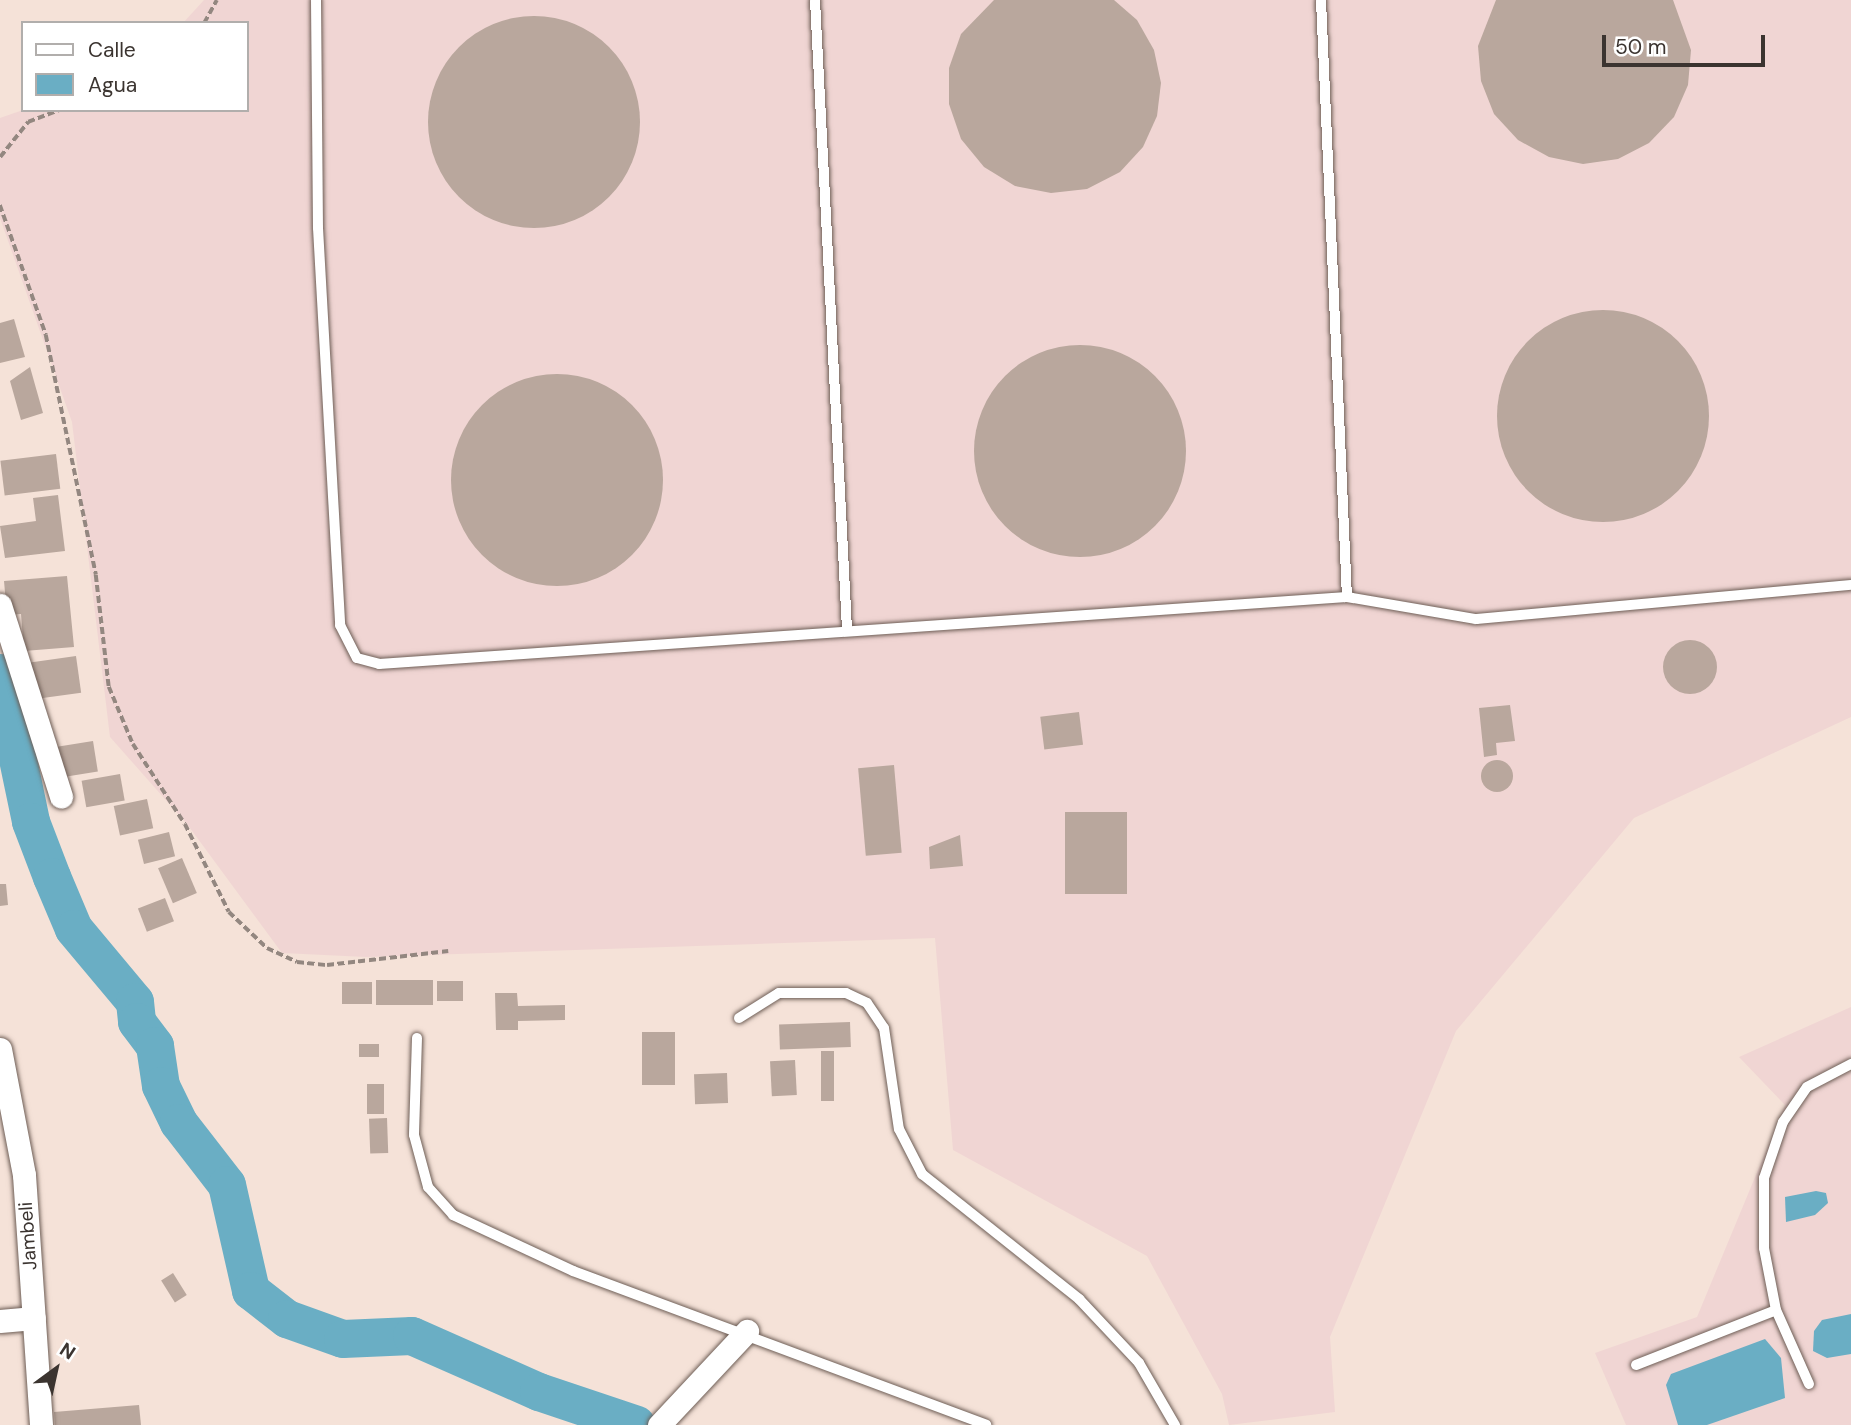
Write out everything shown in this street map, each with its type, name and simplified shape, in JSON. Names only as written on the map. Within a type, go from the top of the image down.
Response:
[{"type":"street","points":[[0,605],[61,796]]},
{"type":"street","name":"Jambeli","points":[[0,1049],[24,1175],[41,1425]]},
{"type":"street","points":[[0,1321],[34,1318]]},
{"type":"street","points":[[665,1417],[747,1331]]},
{"type":"lane","points":[[316,0],[318,228],[340,625],[357,658],[379,664],[847,629],[1347,597],[1476,619],[1851,585]]},
{"type":"lane","points":[[815,0],[847,629]]},
{"type":"lane","points":[[1321,0],[1347,597]]},
{"type":"lane","points":[[739,1017],[779,993],[846,993],[867,1003],[884,1028],[899,1129],[922,1174],[1079,1299],[1139,1363],[1175,1425]]},
{"type":"lane","points":[[417,1038],[414,1135],[428,1187],[453,1215],[573,1271],[747,1331],[986,1425]]},
{"type":"lane","points":[[1809,1384],[1776,1310],[1764,1248],[1764,1178],[1783,1122],[1807,1087],[1851,1063]]},
{"type":"lane","points":[[1636,1365],[1776,1310]]},
{"type":"path","points":[[205,21],[217,0]]},
{"type":"path","points":[[0,157],[28,122],[54,112]]},
{"type":"path","points":[[0,205],[46,335],[96,575],[109,687],[133,744],[185,824],[229,912],[267,947],[297,962],[327,965],[448,951]]},
{"type":"shaded area","points":[[204,0],[1851,0],[1851,717],[1634,818],[1456,1031],[1330,1337],[1335,1412],[1229,1425],[1222,1394],[1147,1256],[953,1150],[935,938],[366,957],[282,953],[187,824],[110,737],[72,422],[0,218],[0,118],[21,111],[248,112],[248,21],[185,21]]},
{"type":"shaded area","points":[[1851,1007],[1851,1425],[1626,1425],[1595,1353],[1697,1317],[1785,1105],[1739,1057]]},
{"type":"water","points":[[1816,1191],[1826,1193],[1828,1203],[1815,1215],[1786,1222],[1785,1197]]},
{"type":"water","points":[[1851,1314],[1851,1354],[1827,1358],[1813,1351],[1814,1331],[1822,1320]]},
{"type":"water","points":[[1765,1339],[1781,1358],[1785,1398],[1707,1425],[1678,1425],[1666,1385],[1671,1374]]},
{"type":"building","points":[[994,0],[1114,0],[1137,20],[1154,50],[1161,83],[1157,116],[1143,147],[1120,172],[1087,189],[1051,193],[1015,186],[984,167],[961,139],[949,104],[949,68],[961,34]]},
{"type":"building","points":[[1496,0],[1673,0],[1691,50],[1688,85],[1674,117],[1649,143],[1618,159],[1583,164],[1549,157],[1518,140],[1494,114],[1481,81],[1478,46]]},
{"type":"building","points":[[534,16],[555,18],[574,24],[609,47],[632,82],[638,101],[638,143],[632,162],[609,197],[574,220],[555,226],[534,228],[513,226],[494,220],[459,197],[436,162],[430,143],[428,122],[430,101],[436,82],[459,47],[494,24],[513,18]]},
{"type":"building","points":[[1603,310],[1624,312],[1643,318],[1678,341],[1701,376],[1707,395],[1707,437],[1701,456],[1678,491],[1643,514],[1624,520],[1603,522],[1582,520],[1563,514],[1528,491],[1505,456],[1499,437],[1497,416],[1499,395],[1505,376],[1528,341],[1563,318],[1582,312]]},
{"type":"building","points":[[14,319],[25,357],[0,363],[0,323]]},
{"type":"building","points":[[1080,345],[1101,347],[1120,353],[1155,376],[1178,411],[1184,430],[1184,472],[1178,491],[1155,526],[1120,549],[1101,555],[1080,557],[1059,555],[1040,549],[1005,526],[982,491],[976,472],[974,451],[976,430],[982,411],[1005,376],[1040,353],[1059,347]]},
{"type":"building","points":[[30,367],[43,413],[21,420],[10,381]]},
{"type":"building","points":[[557,374],[578,376],[597,382],[632,405],[655,440],[661,459],[661,501],[655,520],[632,555],[597,578],[578,584],[557,586],[536,584],[517,578],[482,555],[459,520],[453,501],[451,480],[453,459],[459,440],[482,405],[517,382],[536,376]]},
{"type":"building","points":[[56,454],[60,489],[5,496],[0,461]]},
{"type":"building","points":[[58,495],[65,551],[5,558],[0,526],[36,521],[33,498]]},
{"type":"building","points":[[67,576],[74,647],[24,651],[21,614],[7,615],[4,581]]},
{"type":"building","points":[[1690,640],[1709,648],[1717,667],[1709,686],[1690,694],[1671,686],[1663,667],[1671,648]]},
{"type":"building","points":[[76,656],[81,693],[34,699],[28,663]]},
{"type":"building","points":[[1510,705],[1515,741],[1496,743],[1497,755],[1484,757],[1479,708]]},
{"type":"building","points":[[1079,712],[1083,745],[1044,750],[1040,717]]},
{"type":"building","points":[[93,741],[98,772],[57,778],[53,747]]},
{"type":"building","points":[[1497,760],[1508,765],[1513,776],[1508,787],[1497,792],[1486,787],[1481,776],[1486,765]]},
{"type":"building","points":[[894,765],[902,853],[866,856],[858,768]]},
{"type":"building","points":[[120,774],[125,801],[86,807],[82,781]]},
{"type":"building","points":[[147,799],[153,828],[120,835],[114,806]]},
{"type":"building","points":[[1065,812],[1127,812],[1127,894],[1065,894]]},
{"type":"building","points":[[169,832],[175,856],[144,864],[138,840]]},
{"type":"building","points":[[960,835],[963,866],[930,869],[929,847]]},
{"type":"building","points":[[182,858],[197,893],[173,903],[158,868]]},
{"type":"building","points":[[0,884],[6,884],[8,905],[0,906]]},
{"type":"building","points":[[165,898],[174,921],[147,932],[138,908]]},
{"type":"building","points":[[376,980],[433,980],[433,1005],[376,1005]]},
{"type":"building","points":[[437,981],[463,981],[463,1001],[437,1001]]},
{"type":"building","points":[[342,982],[372,982],[372,1004],[342,1004]]},
{"type":"building","points":[[495,993],[517,993],[518,1006],[565,1005],[565,1020],[518,1021],[518,1030],[496,1030]]},
{"type":"building","points":[[850,1022],[851,1047],[780,1049],[779,1024]]},
{"type":"building","points":[[642,1032],[675,1032],[675,1085],[642,1085]]},
{"type":"building","points":[[359,1044],[379,1044],[379,1057],[359,1057]]},
{"type":"building","points":[[821,1051],[834,1051],[834,1101],[821,1101]]},
{"type":"building","points":[[795,1060],[797,1095],[772,1096],[770,1061]]},
{"type":"building","points":[[727,1073],[728,1103],[695,1104],[694,1074]]},
{"type":"building","points":[[367,1084],[384,1084],[384,1114],[367,1114]]},
{"type":"building","points":[[387,1118],[388,1153],[370,1154],[369,1119]]},
{"type":"building","points":[[173,1273],[187,1295],[175,1302],[161,1280]]},
{"type":"building","points":[[139,1405],[141,1425],[55,1425],[54,1412]]},
{"type":"waterway","points":[[0,673],[31,822],[52,877],[74,929],[135,1002],[137,1022],[155,1046],[161,1086],[179,1123],[227,1185],[251,1291],[287,1319],[343,1339],[412,1336],[539,1392],[637,1425]]}]
